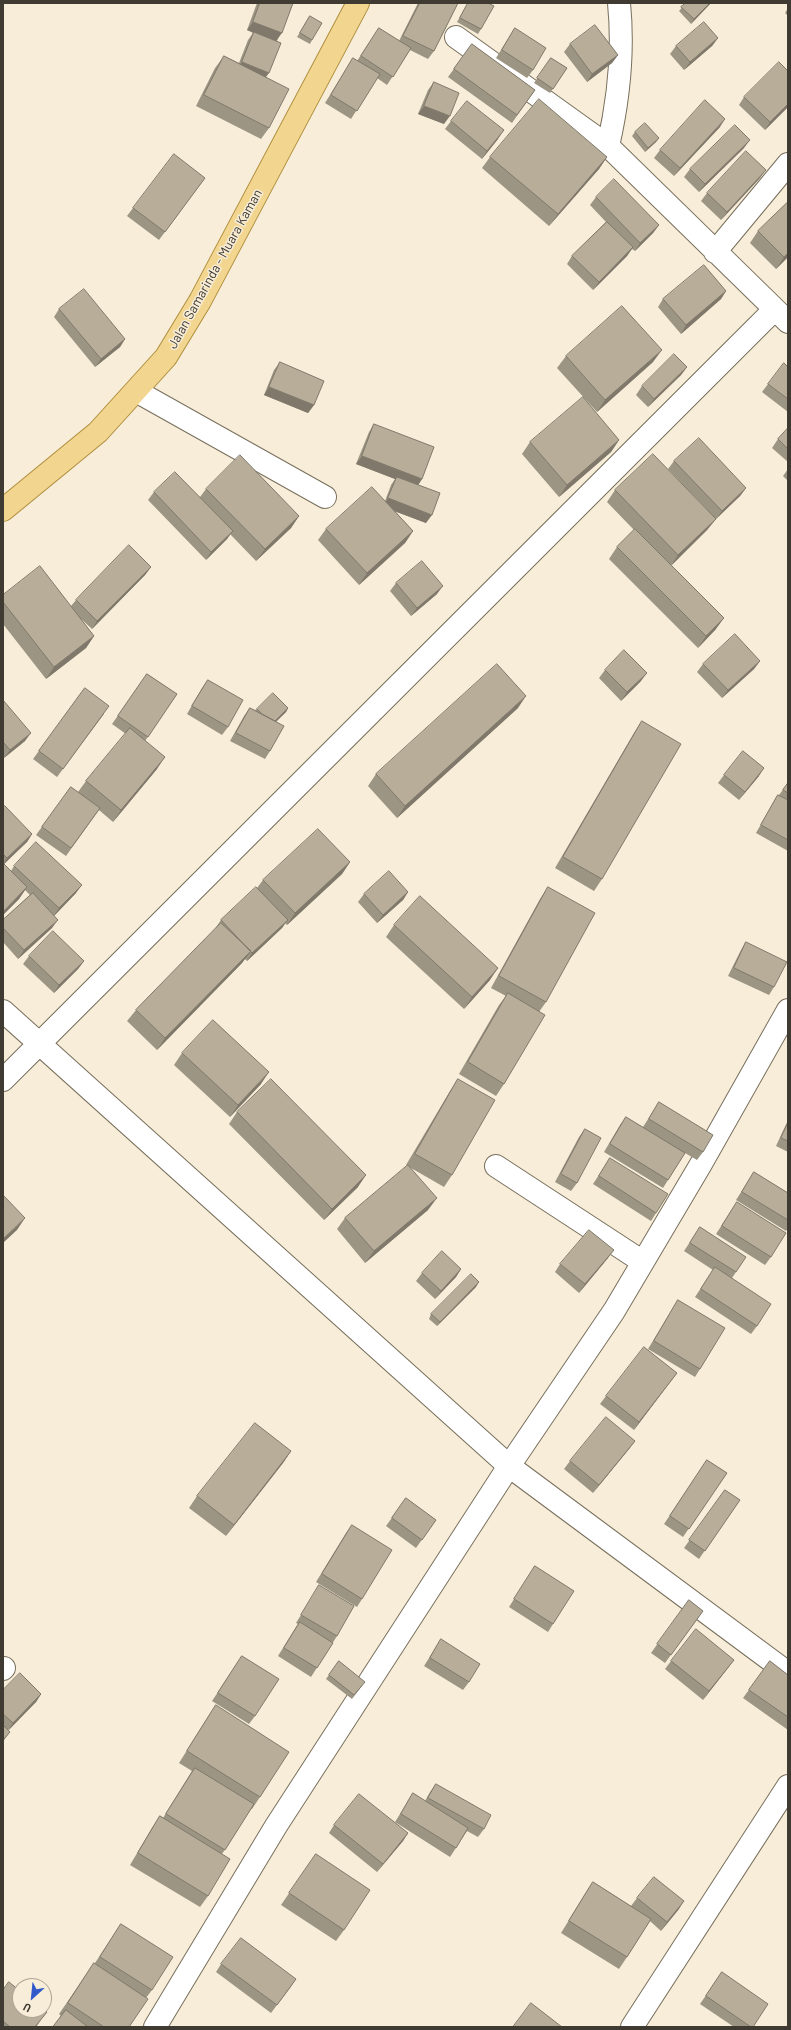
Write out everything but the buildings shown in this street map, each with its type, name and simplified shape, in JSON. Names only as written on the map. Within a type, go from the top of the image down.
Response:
[{"type":"main road","name":"Jalan Samarinda - Muara Kaman","points":[[3,510],[98,432],[136,392],[166,357],[200,301],[358,3]]},
{"type":"street","points":[[608,146],[617,106],[621,61],[619,3]]},
{"type":"street","points":[[3,1080],[781,316],[608,146],[456,37]]},
{"type":"street","points":[[715,252],[788,164]]},
{"type":"street","points":[[136,392],[325,497]]},
{"type":"street","points":[[155,2027],[276,1826],[508,1466],[614,1311],[701,1164],[788,1010]]},
{"type":"street","points":[[3,1011],[508,1466],[788,1673]]},
{"type":"street","points":[[496,1166],[643,1262]]},
{"type":"street","points":[[632,2027],[788,1786]]}]
